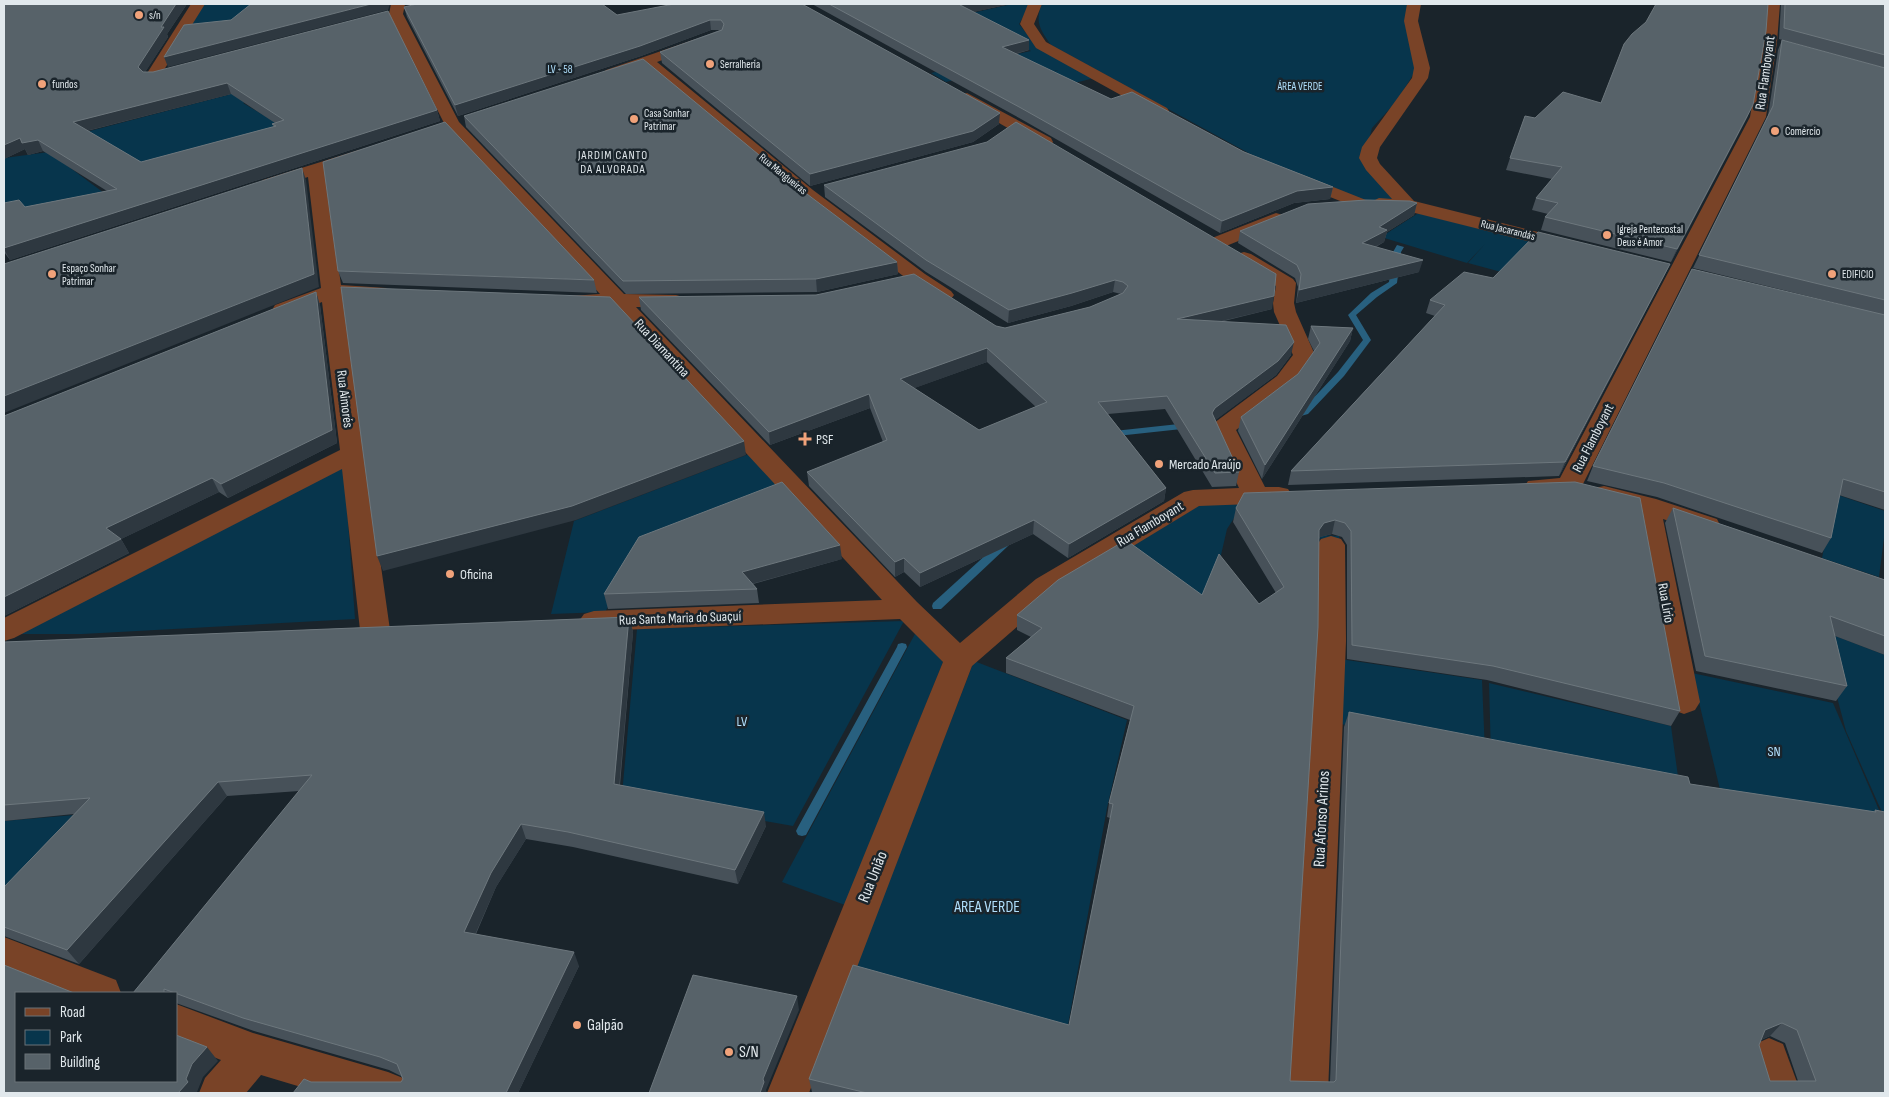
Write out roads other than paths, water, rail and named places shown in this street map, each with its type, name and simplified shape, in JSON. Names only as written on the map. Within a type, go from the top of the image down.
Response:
[{"type":"street","points":[[172,74],[152,78],[198,4]]},
{"type":"street","points":[[1035,4],[1027,24],[1042,45],[1177,120]]},
{"type":"street","points":[[1407,205],[1372,166],[1368,158],[1371,147],[1420,78],[1422,68],[1411,21],[1414,4]]},
{"type":"street","name":"Rua Flamboyant","points":[[1510,488],[1569,486],[1758,118],[1775,44],[1773,4]]},
{"type":"street","name":"Rua Diamantina","points":[[397,11],[452,124],[907,609],[959,660]]},
{"type":"street","points":[[591,79],[647,61],[708,38]]},
{"type":"street","name":"Rua Mangueiras","points":[[647,61],[807,194],[918,278],[956,302]]},
{"type":"street","points":[[954,90],[1008,129],[1057,149]]},
{"type":"street","points":[[249,190],[370,151]]},
{"type":"street","name":"Rua Aimorés","points":[[316,169],[374,630]]},
{"type":"street","points":[[1282,171],[1363,204]]},
{"type":"street","points":[[807,194],[826,189]]},
{"type":"street","name":"Rua Jacarandás","points":[[1319,208],[1363,204],[1407,205],[1585,249]]},
{"type":"street","points":[[1256,496],[1223,428],[1247,412],[1286,381],[1304,355],[1285,315],[1283,304],[1288,290],[1286,283],[1210,237],[1292,213]]},
{"type":"street","points":[[890,284],[918,278]]},
{"type":"street","points":[[267,316],[331,291],[400,293]]},
{"type":"street","points":[[559,299],[618,302],[698,301]]},
{"type":"street","points":[[4,631],[352,454]]},
{"type":"street","points":[[1569,486],[1648,505],[1730,533]]},
{"type":"street","name":"Rua Flamboyant","points":[[959,660],[1046,586],[1193,498],[1305,494]]},
{"type":"street","name":"Rua Lírio","points":[[1648,505],[1684,702]]},
{"type":"street","name":"Rua Afonso Arinos","points":[[1307,1093],[1331,641],[1331,545]]},
{"type":"street","name":"Rua Santa Maria do Suaçuí","points":[[572,622],[907,609]]},
{"type":"street","points":[[345,631],[404,629]]},
{"type":"street","points":[[4,644],[43,643]]},
{"type":"street","name":"Rua União","points":[[788,1093],[959,660]]},
{"type":"street","points":[[4,954],[99,992]]},
{"type":"street","points":[[178,1024],[253,1053],[388,1093]]},
{"type":"street","points":[[220,1093],[253,1053]]},
{"type":"waterway","points":[[1294,415],[1305,412],[1341,374],[1367,340],[1352,315],[1374,295],[1393,283],[1397,252],[1400,247]]},
{"type":"waterway","points":[[1112,436],[1114,434],[1188,426]]},
{"type":"waterway","points":[[937,606],[1004,544]]},
{"type":"waterway","points":[[802,831],[902,647]]},
{"type":"place","name":"s/n","points":[[139,15]]},
{"type":"place","name":"Serralheria","points":[[710,64]]},
{"type":"place","name":"fundos","points":[[42,84]]},
{"type":"place","name":"Casa Sonhar Patrimar","points":[[634,119]]},
{"type":"place","name":"Comércio","points":[[1775,131]]},
{"type":"place","name":"Igreja Pentecostal Deus é Amor","points":[[1607,235]]},
{"type":"place","name":"Espaço Sonhar Patrimar","points":[[52,274]]},
{"type":"place","name":"EDIFICIO","points":[[1832,274]]},
{"type":"place","name":"PSF","points":[[805,439]]},
{"type":"place","name":"Mercado Araújo","points":[[1159,464]]},
{"type":"place","name":"Oficina","points":[[450,574]]},
{"type":"place","name":"Galpão","points":[[577,1025]]},
{"type":"place","name":"S/N","points":[[729,1052]]},
{"type":"district","name":"JARDIM CANTO DA ALVORADA","points":[[613,162]]},
{"type":"park label","name":"LV - 58","points":[[560,69]]},
{"type":"park label","name":"ÁREA VERDE","points":[[1300,86]]},
{"type":"park label","name":"LV","points":[[742,721]]},
{"type":"park label","name":"SN","points":[[1774,751]]},
{"type":"park label","name":"AREA VERDE","points":[[987,907]]}]
